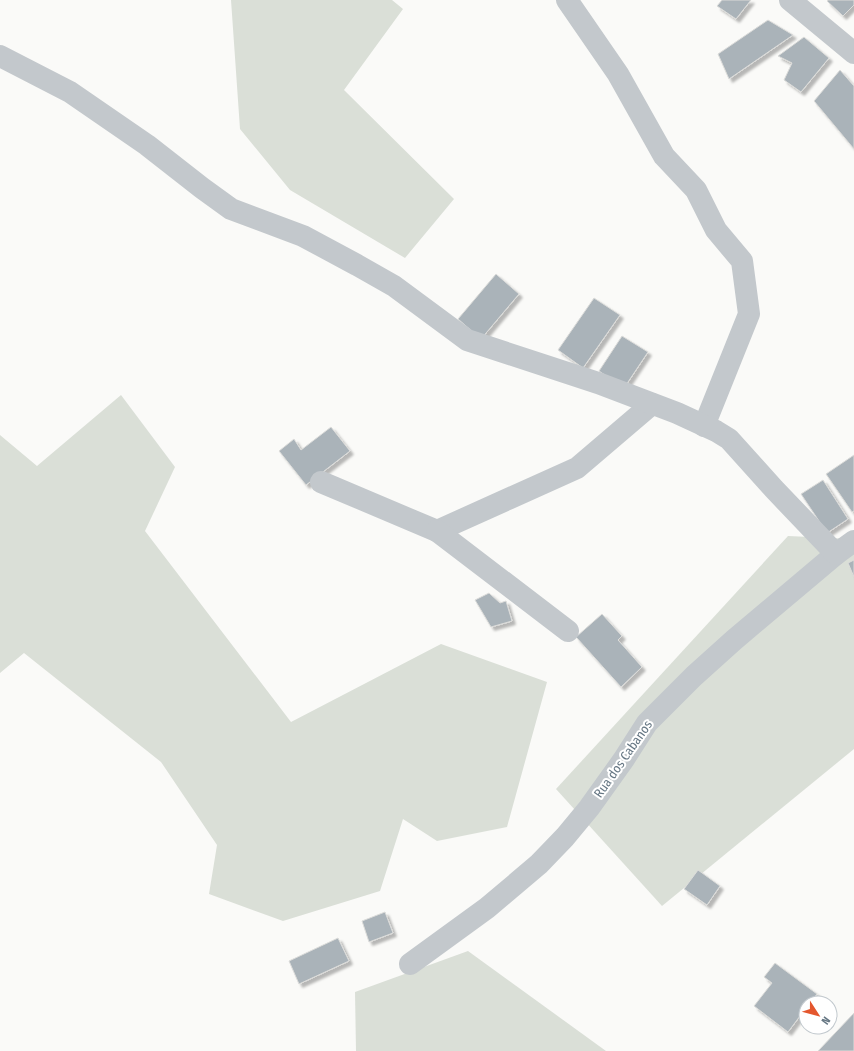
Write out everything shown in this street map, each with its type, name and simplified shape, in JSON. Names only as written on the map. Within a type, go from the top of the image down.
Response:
[{"type":"street","points":[[567,0],[618,74],[664,156],[696,190],[716,230],[742,261],[749,314],[704,426]]},
{"type":"street","points":[[790,0],[854,53]]},
{"type":"street","points":[[0,56],[70,92],[147,145],[231,209],[303,236],[357,265],[394,286],[467,340],[598,383],[677,414],[729,439],[836,554]]},
{"type":"street","points":[[437,531],[577,468],[652,404]]},
{"type":"street","points":[[321,482],[437,531],[568,631]]},
{"type":"street","name":"Rua dos Cabanos","points":[[410,964],[487,908],[539,864],[565,837],[589,808],[624,759],[647,723],[694,676],[728,645],[836,554],[854,541]]},
{"type":"shaded area","points":[[231,0],[392,0],[403,9],[344,90],[454,199],[405,258],[290,190],[240,129]]},
{"type":"shaded area","points":[[121,395],[175,467],[145,531],[291,722],[441,644],[547,682],[507,827],[437,841],[403,819],[380,891],[283,921],[209,894],[217,845],[161,762],[24,653],[0,673],[0,435],[37,466]]},
{"type":"shaded area","points":[[788,536],[854,539],[854,749],[662,906],[556,789]]},
{"type":"shaded area","points":[[468,951],[606,1051],[356,1051],[355,992]]},
{"type":"building","points":[[722,0],[751,0],[736,19],[717,6]]},
{"type":"building","points":[[854,0],[854,5],[843,16],[827,1]]},
{"type":"building","points":[[768,20],[793,35],[729,79],[718,54]]},
{"type":"building","points":[[804,37],[829,58],[801,92],[784,80],[792,63],[778,56]]},
{"type":"building","points":[[840,70],[854,86],[854,149],[814,101]]},
{"type":"building","points":[[496,274],[519,294],[481,339],[458,319]]},
{"type":"building","points":[[594,298],[620,315],[583,368],[558,350]]},
{"type":"building","points":[[622,336],[648,352],[624,388],[599,371]]},
{"type":"building","points":[[331,427],[350,451],[306,485],[279,451],[294,439],[301,450]]},
{"type":"building","points":[[854,455],[854,511],[852,512],[826,474]]},
{"type":"building","points":[[823,480],[848,519],[827,533],[801,494]]},
{"type":"building","points":[[854,560],[854,577],[848,563]]},
{"type":"building","points":[[489,593],[500,603],[506,601],[512,621],[491,627],[475,600]]},
{"type":"building","points":[[602,614],[622,636],[618,640],[642,667],[621,687],[576,637]]},
{"type":"building","points":[[698,870],[720,886],[707,905],[684,889]]},
{"type":"building","points":[[385,912],[393,933],[369,942],[362,921]]},
{"type":"building","points":[[338,938],[349,961],[299,984],[289,961]]},
{"type":"building","points":[[775,963],[817,994],[798,995],[798,1019],[788,1032],[754,1006],[772,983],[764,977]]},
{"type":"building","points":[[854,1013],[854,1051],[818,1051],[833,1035],[838,1035],[838,1030]]}]
